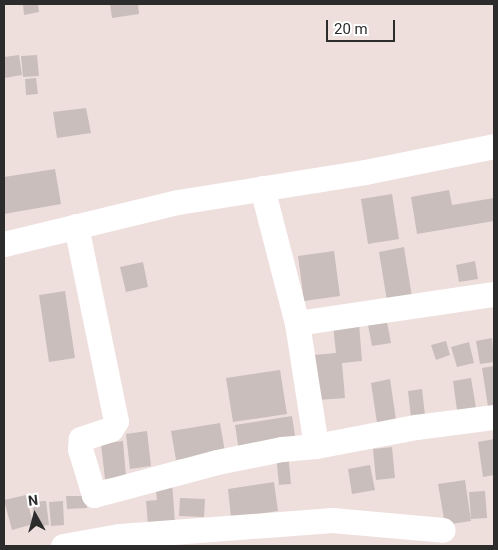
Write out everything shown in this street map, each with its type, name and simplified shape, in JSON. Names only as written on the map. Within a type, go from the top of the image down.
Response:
[{"type":"street","points":[[4,244],[178,202],[365,172],[494,146]]},
{"type":"street","points":[[262,188],[297,323],[316,446]]},
{"type":"street","points":[[76,226],[116,421],[110,430],[81,438],[80,449],[94,495],[216,462],[282,449],[316,446],[416,427],[494,417]]},
{"type":"street","points":[[297,323],[494,294]]},
{"type":"street","points":[[63,546],[332,520],[443,530]]},
{"type":"building","points":[[23,4],[38,4],[39,12],[24,15]]},
{"type":"building","points":[[110,4],[138,4],[139,14],[112,18]]},
{"type":"building","points":[[19,55],[22,75],[4,78],[4,57]]},
{"type":"building","points":[[37,55],[39,76],[23,77],[21,56]]},
{"type":"building","points":[[36,78],[38,94],[26,95],[25,79]]},
{"type":"building","points":[[86,108],[91,133],[57,138],[53,112]]},
{"type":"building","points":[[55,169],[61,204],[4,214],[4,177]]},
{"type":"building","points":[[449,190],[452,205],[494,198],[494,221],[417,234],[411,197]]},
{"type":"building","points":[[392,194],[399,239],[368,244],[361,199]]},
{"type":"building","points":[[404,247],[412,297],[387,301],[379,252]]},
{"type":"building","points":[[334,251],[340,296],[304,301],[298,256]]},
{"type":"building","points":[[475,261],[478,279],[459,282],[456,265]]},
{"type":"building","points":[[143,262],[148,287],[126,292],[120,267]]},
{"type":"building","points":[[65,291],[75,358],[49,362],[39,295]]},
{"type":"building","points":[[387,322],[391,343],[372,346],[368,325]]},
{"type":"building","points":[[359,323],[362,361],[342,363],[345,398],[318,400],[314,355],[336,353],[333,325]]},
{"type":"building","points":[[492,338],[494,362],[480,364],[476,341]]},
{"type":"building","points":[[446,341],[450,355],[436,360],[431,345]]},
{"type":"building","points":[[469,342],[474,363],[457,367],[451,347]]},
{"type":"building","points":[[494,366],[494,412],[489,413],[482,368]]},
{"type":"building","points":[[280,370],[287,414],[233,422],[226,378]]},
{"type":"building","points":[[471,378],[476,408],[457,410],[453,381]]},
{"type":"building","points":[[390,379],[396,420],[377,423],[371,383]]},
{"type":"building","points":[[422,389],[425,415],[411,417],[408,391]]},
{"type":"building","points":[[292,416],[296,442],[239,451],[235,425]]},
{"type":"building","points":[[220,423],[225,452],[176,460],[171,431]]},
{"type":"building","points":[[147,431],[151,466],[130,469],[126,434]]},
{"type":"building","points":[[494,439],[494,475],[483,477],[478,442]]},
{"type":"building","points":[[123,441],[126,477],[105,479],[101,444]]},
{"type":"building","points":[[392,447],[395,478],[376,480],[373,449]]},
{"type":"building","points":[[288,453],[291,484],[279,485],[276,454]]},
{"type":"building","points":[[370,465],[375,490],[352,494],[348,469]]},
{"type":"building","points":[[465,480],[471,521],[445,525],[438,484]]},
{"type":"building","points":[[172,482],[175,523],[148,525],[146,501],[157,500],[155,483]]},
{"type":"building","points":[[274,482],[278,511],[231,518],[228,489]]},
{"type":"building","points":[[485,491],[487,518],[471,519],[469,492]]},
{"type":"building","points":[[26,495],[33,524],[12,530],[4,500]]},
{"type":"building","points":[[66,496],[86,496],[87,508],[67,509]]},
{"type":"building","points":[[180,498],[205,499],[204,517],[179,516]]},
{"type":"building","points":[[46,501],[49,525],[34,527],[32,502]]},
{"type":"building","points":[[63,501],[64,525],[51,526],[49,502]]}]
